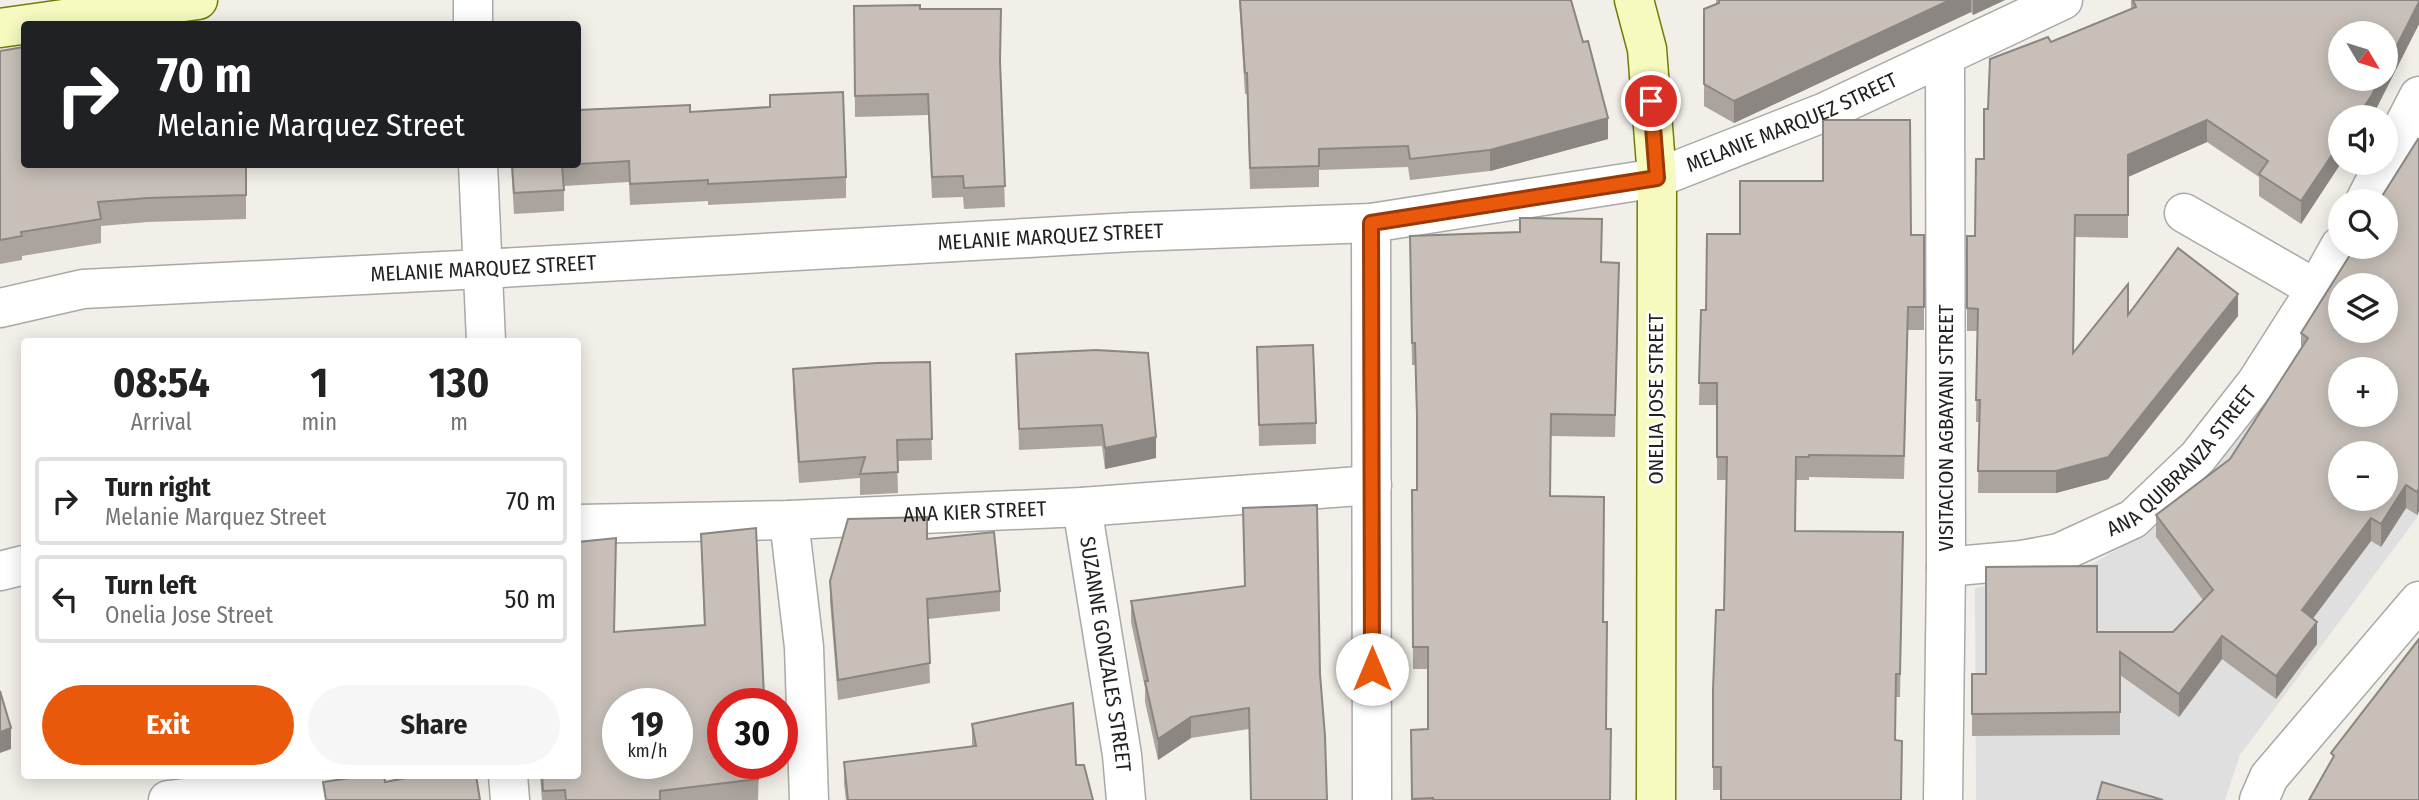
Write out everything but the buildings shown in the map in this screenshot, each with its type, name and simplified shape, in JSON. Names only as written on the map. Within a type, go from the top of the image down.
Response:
[{"type":"main road","points":[[44,21],[198,0]]},
{"type":"main road","name":"ONELIA JOSE STREET","points":[[1634,0],[1647,49],[1657,178],[1656,800]]},
{"type":"main road","points":[[0,27],[21,24]]},
{"type":"street","points":[[473,0],[473,21]]},
{"type":"street","name":"MELANIE MARQUEZ STREET","points":[[0,308],[83,289],[1132,232],[1371,223],[1657,178],[1818,115],[2063,0]]},
{"type":"street","name":"VISITACION AGBAYANI STREET","points":[[1943,800],[1946,567],[1945,56]]},
{"type":"street","points":[[2371,189],[2419,96]]},
{"type":"street","points":[[478,168],[486,338]]},
{"type":"street","points":[[2185,212],[2316,289]]},
{"type":"street","points":[[1371,223],[1372,800]]},
{"type":"street","name":"ANA QUIBRANZA STREET","points":[[1946,567],[2022,560],[2059,553],[2133,519],[2206,446],[2256,383],[2333,259]]},
{"type":"street","name":"ANA KIER STREET","points":[[581,524],[789,520],[1083,507],[1372,485]]},
{"type":"street","name":"SUZANNE GONZALES STREET","points":[[1083,507],[1122,755],[1126,800]]},
{"type":"street","points":[[789,520],[804,647],[809,800]]},
{"type":"street","points":[[0,571],[21,566]]},
{"type":"street","points":[[2259,800],[2269,777],[2419,601]]},
{"type":"street","points":[[168,800],[342,779]]},
{"type":"street","points":[[508,779],[510,800]]},
{"type":"shaded area","points":[[2419,108],[2419,515],[2240,755],[2225,800],[1976,800],[1975,588],[2094,563],[2180,512],[2309,340],[2328,300],[2328,343],[2398,343],[2398,273],[2341,273],[2347,259],[2398,259],[2398,194]]},
{"type":"route","points":[[1372,669],[1371,223],[1657,178],[1651,101]]}]
